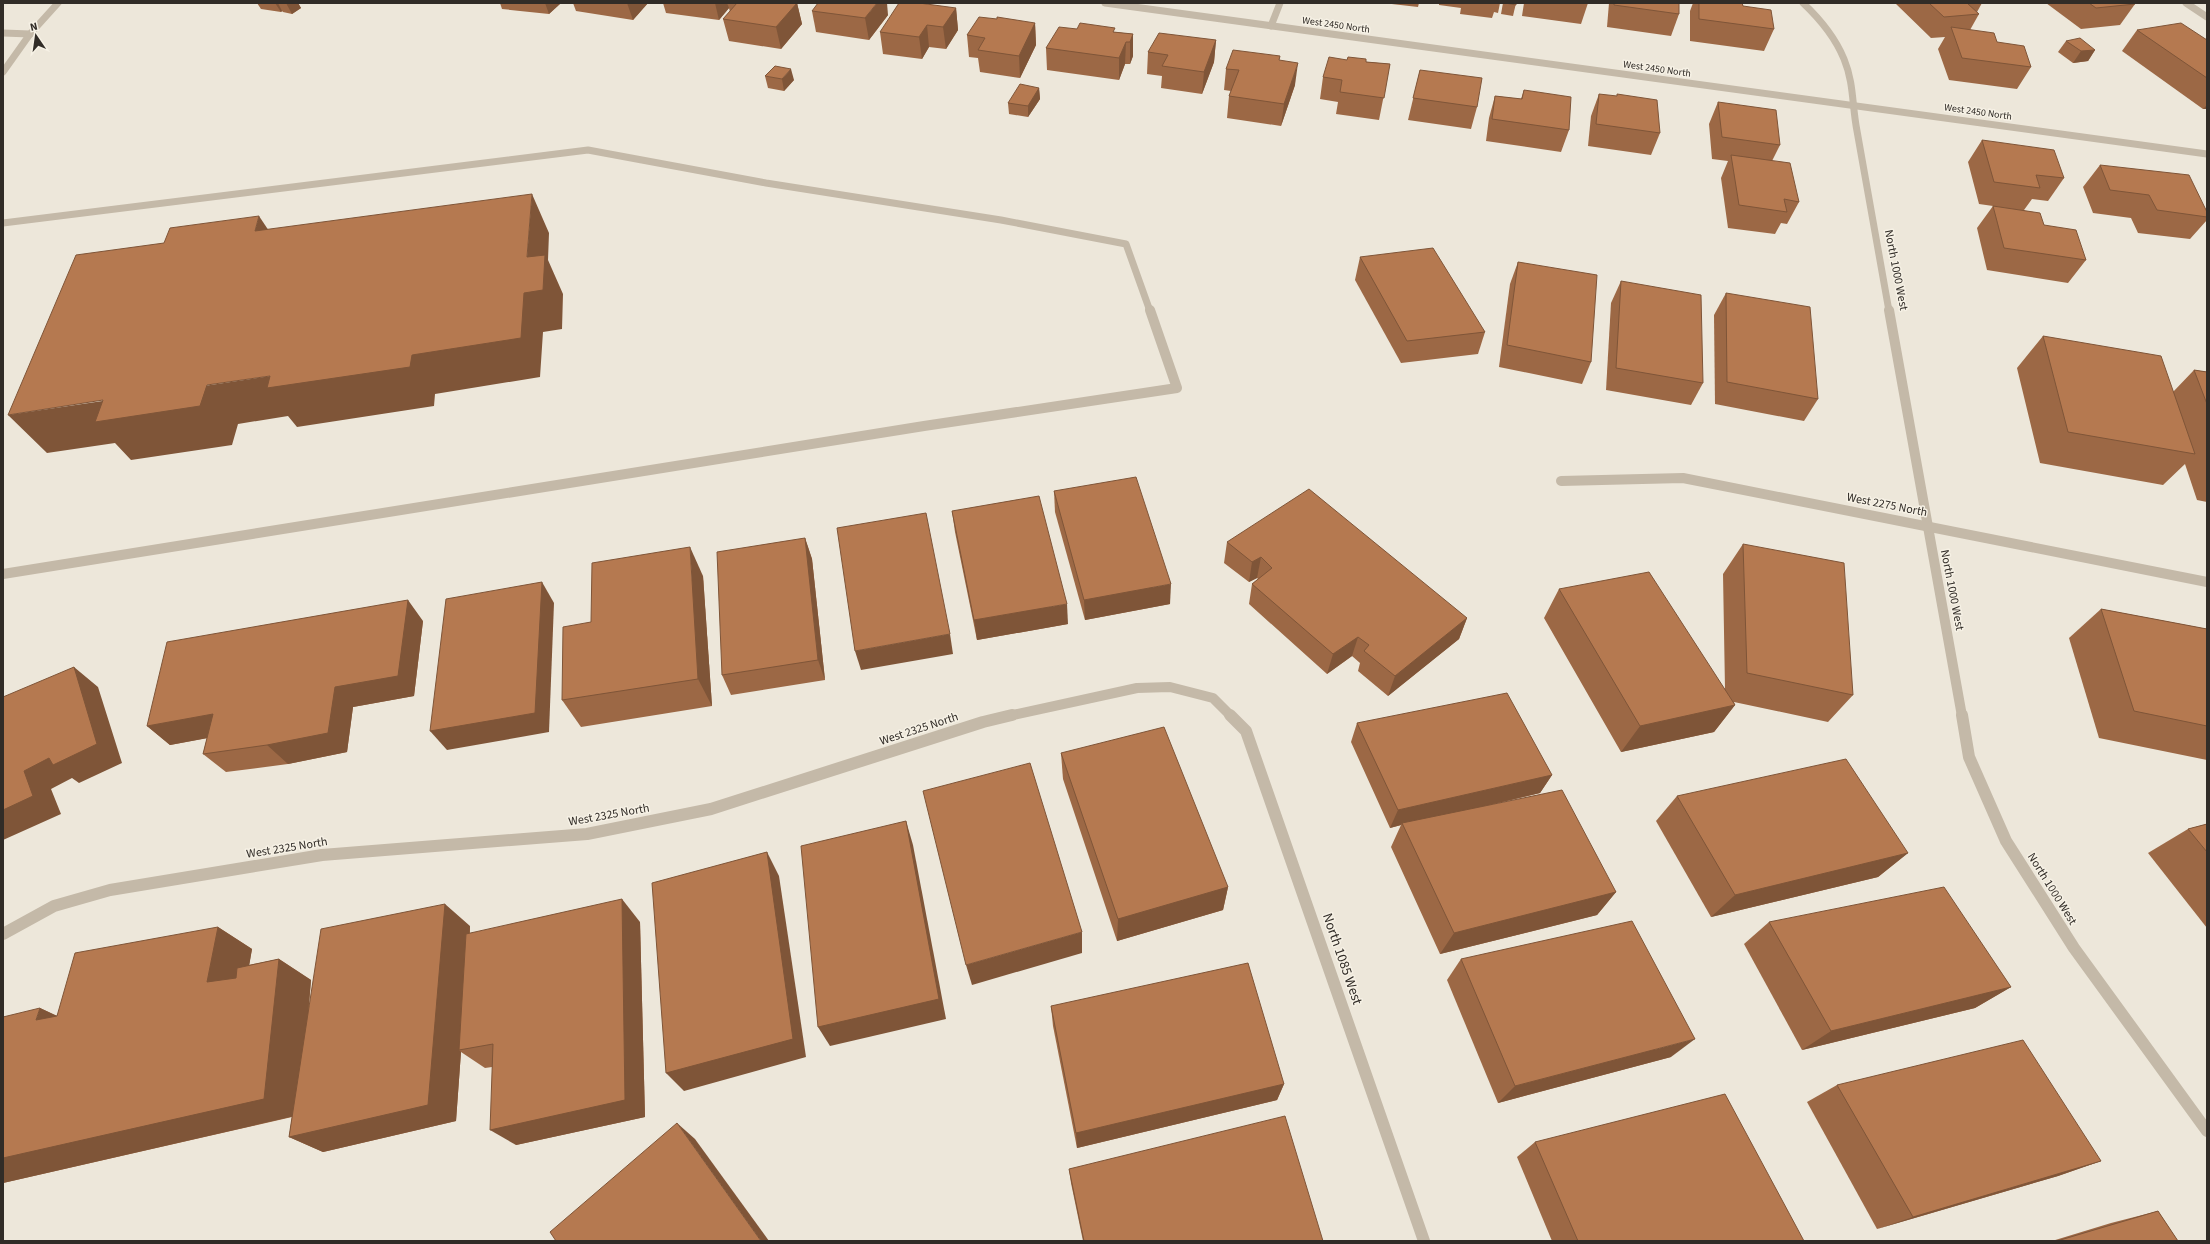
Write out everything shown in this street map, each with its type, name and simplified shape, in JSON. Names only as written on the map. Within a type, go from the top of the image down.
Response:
[{"type":"street","points":[[3,72],[30,34],[58,3]]},
{"type":"street","name":"West 2450 North","points":[[1105,3],[2207,154]]},
{"type":"street","points":[[1271,26],[1280,3]]},
{"type":"street","name":"North 1000 West","points":[[1803,3],[1829,30],[1844,53],[1853,84],[1856,106],[1856,126],[1890,307],[1926,525],[1969,757],[2006,841],[2074,948],[2207,1131]]},
{"type":"street","points":[[2186,3],[2207,17]]},
{"type":"street","points":[[3,33],[30,34]]},
{"type":"street","points":[[3,223],[588,150],[766,182],[1001,220],[1126,244],[1177,388],[979,418],[3,574]]},
{"type":"street","name":"West 2275 North","points":[[1561,480],[1683,478],[1926,525],[2207,582]]},
{"type":"street","name":"West 2325 North","points":[[3,934],[54,906],[110,890],[322,855],[587,834],[711,809],[983,722],[1137,688],[1170,687],[1213,698]]},
{"type":"street","name":"North 1085 West","points":[[1213,698],[1246,731],[1424,1241]]},
{"type":"building","points":[[737,3],[797,3],[776,27],[723,19]]},
{"type":"building","points":[[818,3],[877,3],[865,18],[812,11]]},
{"type":"building","points":[[899,3],[919,3],[956,8],[943,27],[927,25],[919,37],[880,32]]},
{"type":"building","points":[[1505,3],[1516,3],[1516,5]]},
{"type":"building","points":[[1614,3],[1679,3],[1679,14],[1614,5]]},
{"type":"building","points":[[1699,3],[1742,3],[1743,6],[1771,10],[1774,29],[1699,19]]},
{"type":"building","points":[[1929,3],[1967,3],[1979,14],[1944,17]]},
{"type":"building","points":[[2089,3],[2134,3],[2135,4],[2096,8]]},
{"type":"building","points":[[979,17],[997,19],[997,17],[1035,23],[1019,56],[978,50],[985,38],[967,35]]},
{"type":"building","points":[[1080,23],[1115,28],[1113,32],[1133,34],[1130,42],[1126,42],[1119,58],[1046,48],[1059,27],[1077,29]]},
{"type":"building","points":[[2181,23],[2207,40],[2207,78],[2137,30]]},
{"type":"building","points":[[1951,27],[1994,33],[1997,42],[2024,46],[2031,67],[1962,58]]},
{"type":"building","points":[[1159,33],[1216,40],[1204,72],[1162,66],[1168,55],[1148,52]]},
{"type":"building","points":[[2080,38],[2095,50],[2081,51],[2066,41]]},
{"type":"building","points":[[1233,50],[1280,56],[1279,60],[1298,63],[1284,104],[1229,96],[1239,70],[1226,69]]},
{"type":"building","points":[[1329,57],[1347,60],[1348,57],[1366,59],[1366,62],[1390,64],[1384,98],[1340,92],[1342,80],[1323,77]]},
{"type":"building","points":[[775,66],[791,69],[782,79],[765,76]]},
{"type":"building","points":[[1420,70],[1482,78],[1477,107],[1413,98]]},
{"type":"building","points":[[1020,84],[1039,88],[1028,106],[1008,103]]},
{"type":"building","points":[[1524,90],[1571,97],[1569,130],[1492,119],[1495,96],[1522,99]]},
{"type":"building","points":[[1599,94],[1617,96],[1617,94],[1657,100],[1660,133],[1596,124]]},
{"type":"building","points":[[1718,102],[1776,110],[1780,145],[1722,137]]},
{"type":"building","points":[[1982,140],[2054,150],[2064,178],[2036,175],[2040,188],[1994,182]]},
{"type":"building","points":[[1731,155],[1790,163],[1799,202],[1784,199],[1787,212],[1739,205]]},
{"type":"building","points":[[2100,165],[2189,175],[2207,212],[2207,217],[2157,210],[2149,195],[2110,190]]},
{"type":"building","points":[[532,194],[527,257],[545,255],[543,290],[524,293],[521,338],[412,355],[410,367],[267,388],[270,376],[207,385],[200,406],[95,422],[103,400],[8,415],[76,255],[164,243],[170,228],[259,216],[255,231]]},
{"type":"building","points":[[1993,206],[2040,213],[2044,225],[2076,230],[2086,260],[2004,248]]},
{"type":"building","points":[[1433,248],[1485,332],[1407,341],[1360,257]]},
{"type":"building","points":[[1518,262],[1597,275],[1591,362],[1507,345]]},
{"type":"building","points":[[1621,281],[1701,295],[1703,383],[1616,368]]},
{"type":"building","points":[[1726,293],[1810,307],[1818,399],[1727,382]]},
{"type":"building","points":[[2043,336],[2161,356],[2195,454],[2068,432]]},
{"type":"building","points":[[2194,370],[2207,372],[2207,404]]},
{"type":"building","points":[[1136,477],[1171,584],[1084,600],[1054,491]]},
{"type":"building","points":[[1309,489],[1467,618],[1395,676],[1364,651],[1369,645],[1358,637],[1333,654],[1252,584],[1272,568],[1261,557],[1252,562],[1227,542]]},
{"type":"building","points":[[1039,496],[1067,604],[974,620],[952,511]]},
{"type":"building","points":[[926,513],[950,634],[855,651],[837,528]]},
{"type":"building","points":[[805,538],[818,660],[722,675],[717,552]]},
{"type":"building","points":[[1743,544],[1844,563],[1853,695],[1747,673]]},
{"type":"building","points":[[690,547],[698,679],[562,700],[563,627],[591,622],[592,563]]},
{"type":"building","points":[[1649,572],[1735,705],[1640,726],[1559,589]]},
{"type":"building","points":[[542,582],[535,713],[430,731],[446,599]]},
{"type":"building","points":[[408,600],[398,676],[335,687],[328,733],[267,745],[203,754],[213,714],[147,726],[167,642]]},
{"type":"building","points":[[2101,609],[2207,629],[2207,726],[2134,711]]},
{"type":"building","points":[[74,667],[97,744],[53,765],[49,758],[24,771],[33,796],[3,810],[3,697]]},
{"type":"building","points":[[1507,693],[1552,775],[1398,810],[1357,723]]},
{"type":"building","points":[[1164,727],[1228,887],[1118,919],[1061,753]]},
{"type":"building","points":[[1846,759],[1908,853],[1735,895],[1677,796]]},
{"type":"building","points":[[1030,763],[1082,932],[966,965],[923,791]]},
{"type":"building","points":[[1562,790],[1616,892],[1454,933],[1402,823]]},
{"type":"building","points":[[906,821],[939,999],[818,1027],[801,846]]},
{"type":"building","points":[[2207,824],[2207,852],[2188,829]]},
{"type":"building","points":[[767,852],[793,1039],[666,1073],[652,883]]},
{"type":"building","points":[[1944,887],[2011,987],[1831,1031],[1769,922]]},
{"type":"building","points":[[622,899],[625,1100],[490,1130],[493,1044],[459,1050],[466,934]]},
{"type":"building","points":[[445,904],[428,1105],[289,1137],[321,929]]},
{"type":"building","points":[[1632,921],[1695,1039],[1515,1086],[1461,959]]},
{"type":"building","points":[[218,927],[207,982],[236,978],[237,968],[279,959],[264,1099],[3,1158],[3,1017],[40,1008],[36,1020],[57,1016],[75,953]]},
{"type":"building","points":[[1248,963],[1284,1084],[1076,1133],[1051,1006]]},
{"type":"building","points":[[2023,1040],[2101,1161],[1913,1217],[1837,1085]]},
{"type":"building","points":[[1725,1094],[1804,1241],[1578,1241],[1535,1142]]},
{"type":"building","points":[[1285,1116],[1323,1241],[1084,1241],[1069,1169]]},
{"type":"building","points":[[677,1123],[761,1241],[556,1241],[550,1232]]},
{"type":"building","points":[[2158,1211],[2178,1241],[2057,1241]]}]
